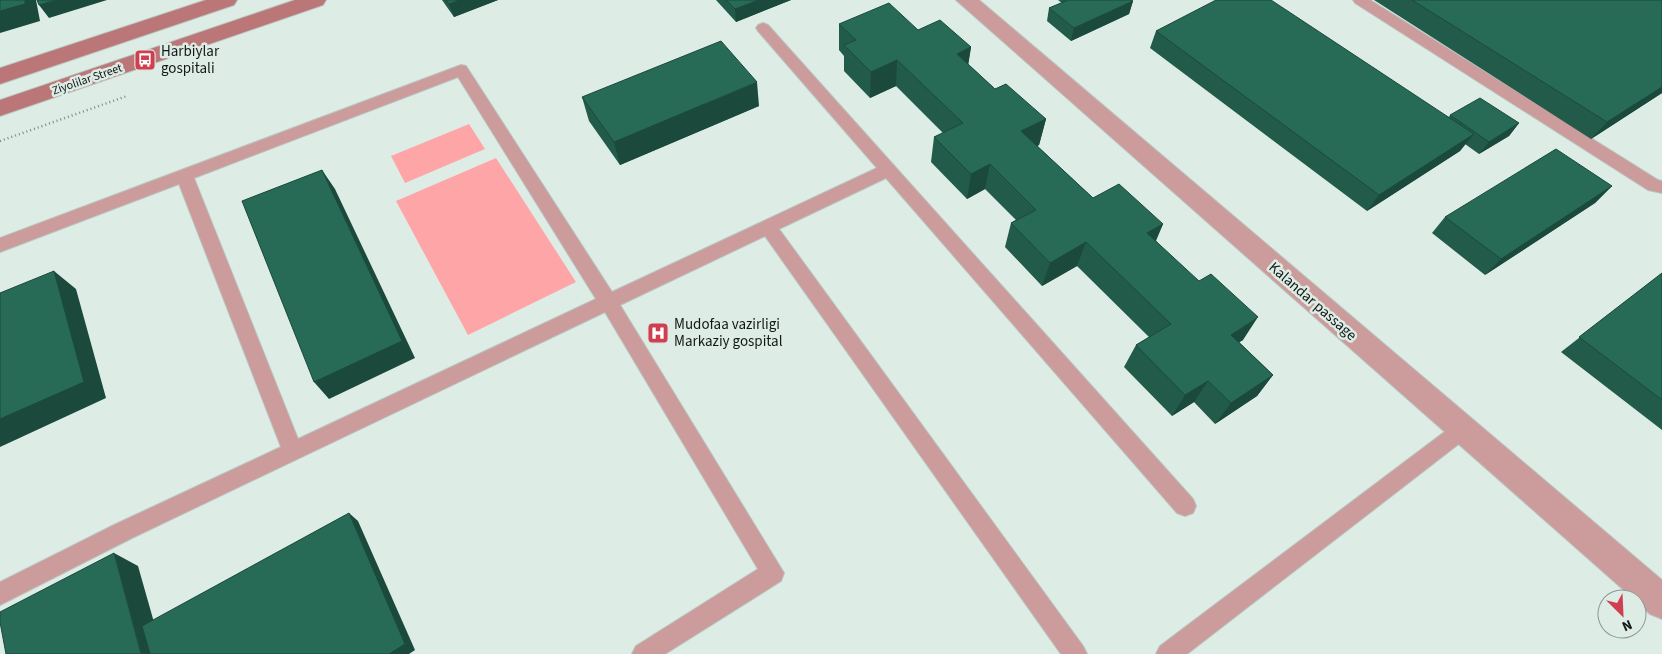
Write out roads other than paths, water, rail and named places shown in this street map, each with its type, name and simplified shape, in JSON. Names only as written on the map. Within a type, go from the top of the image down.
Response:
[{"type":"main road","points":[[0,76],[227,0]]},
{"type":"main road","name":"Ziyolilar Street","points":[[0,108],[316,0]]},
{"type":"street","name":"Kalandar passage","points":[[966,0],[1662,602]]},
{"type":"lane","points":[[1360,0],[1654,186],[1662,187]]},
{"type":"lane","points":[[763,28],[1184,506]]},
{"type":"lane","points":[[0,245],[461,70],[608,302],[773,573],[644,654]]},
{"type":"lane","points":[[0,594],[124,531],[888,170]]},
{"type":"lane","points":[[184,175],[293,451]]},
{"type":"lane","points":[[767,226],[1075,654]]},
{"type":"lane","points":[[1168,654],[1462,430]]},
{"type":"place","name":"Harbiylar gospitali","points":[[145,60]]},
{"type":"place","name":"Mudofaa vazirligi Markaziy gospital","points":[[658,333]]}]
